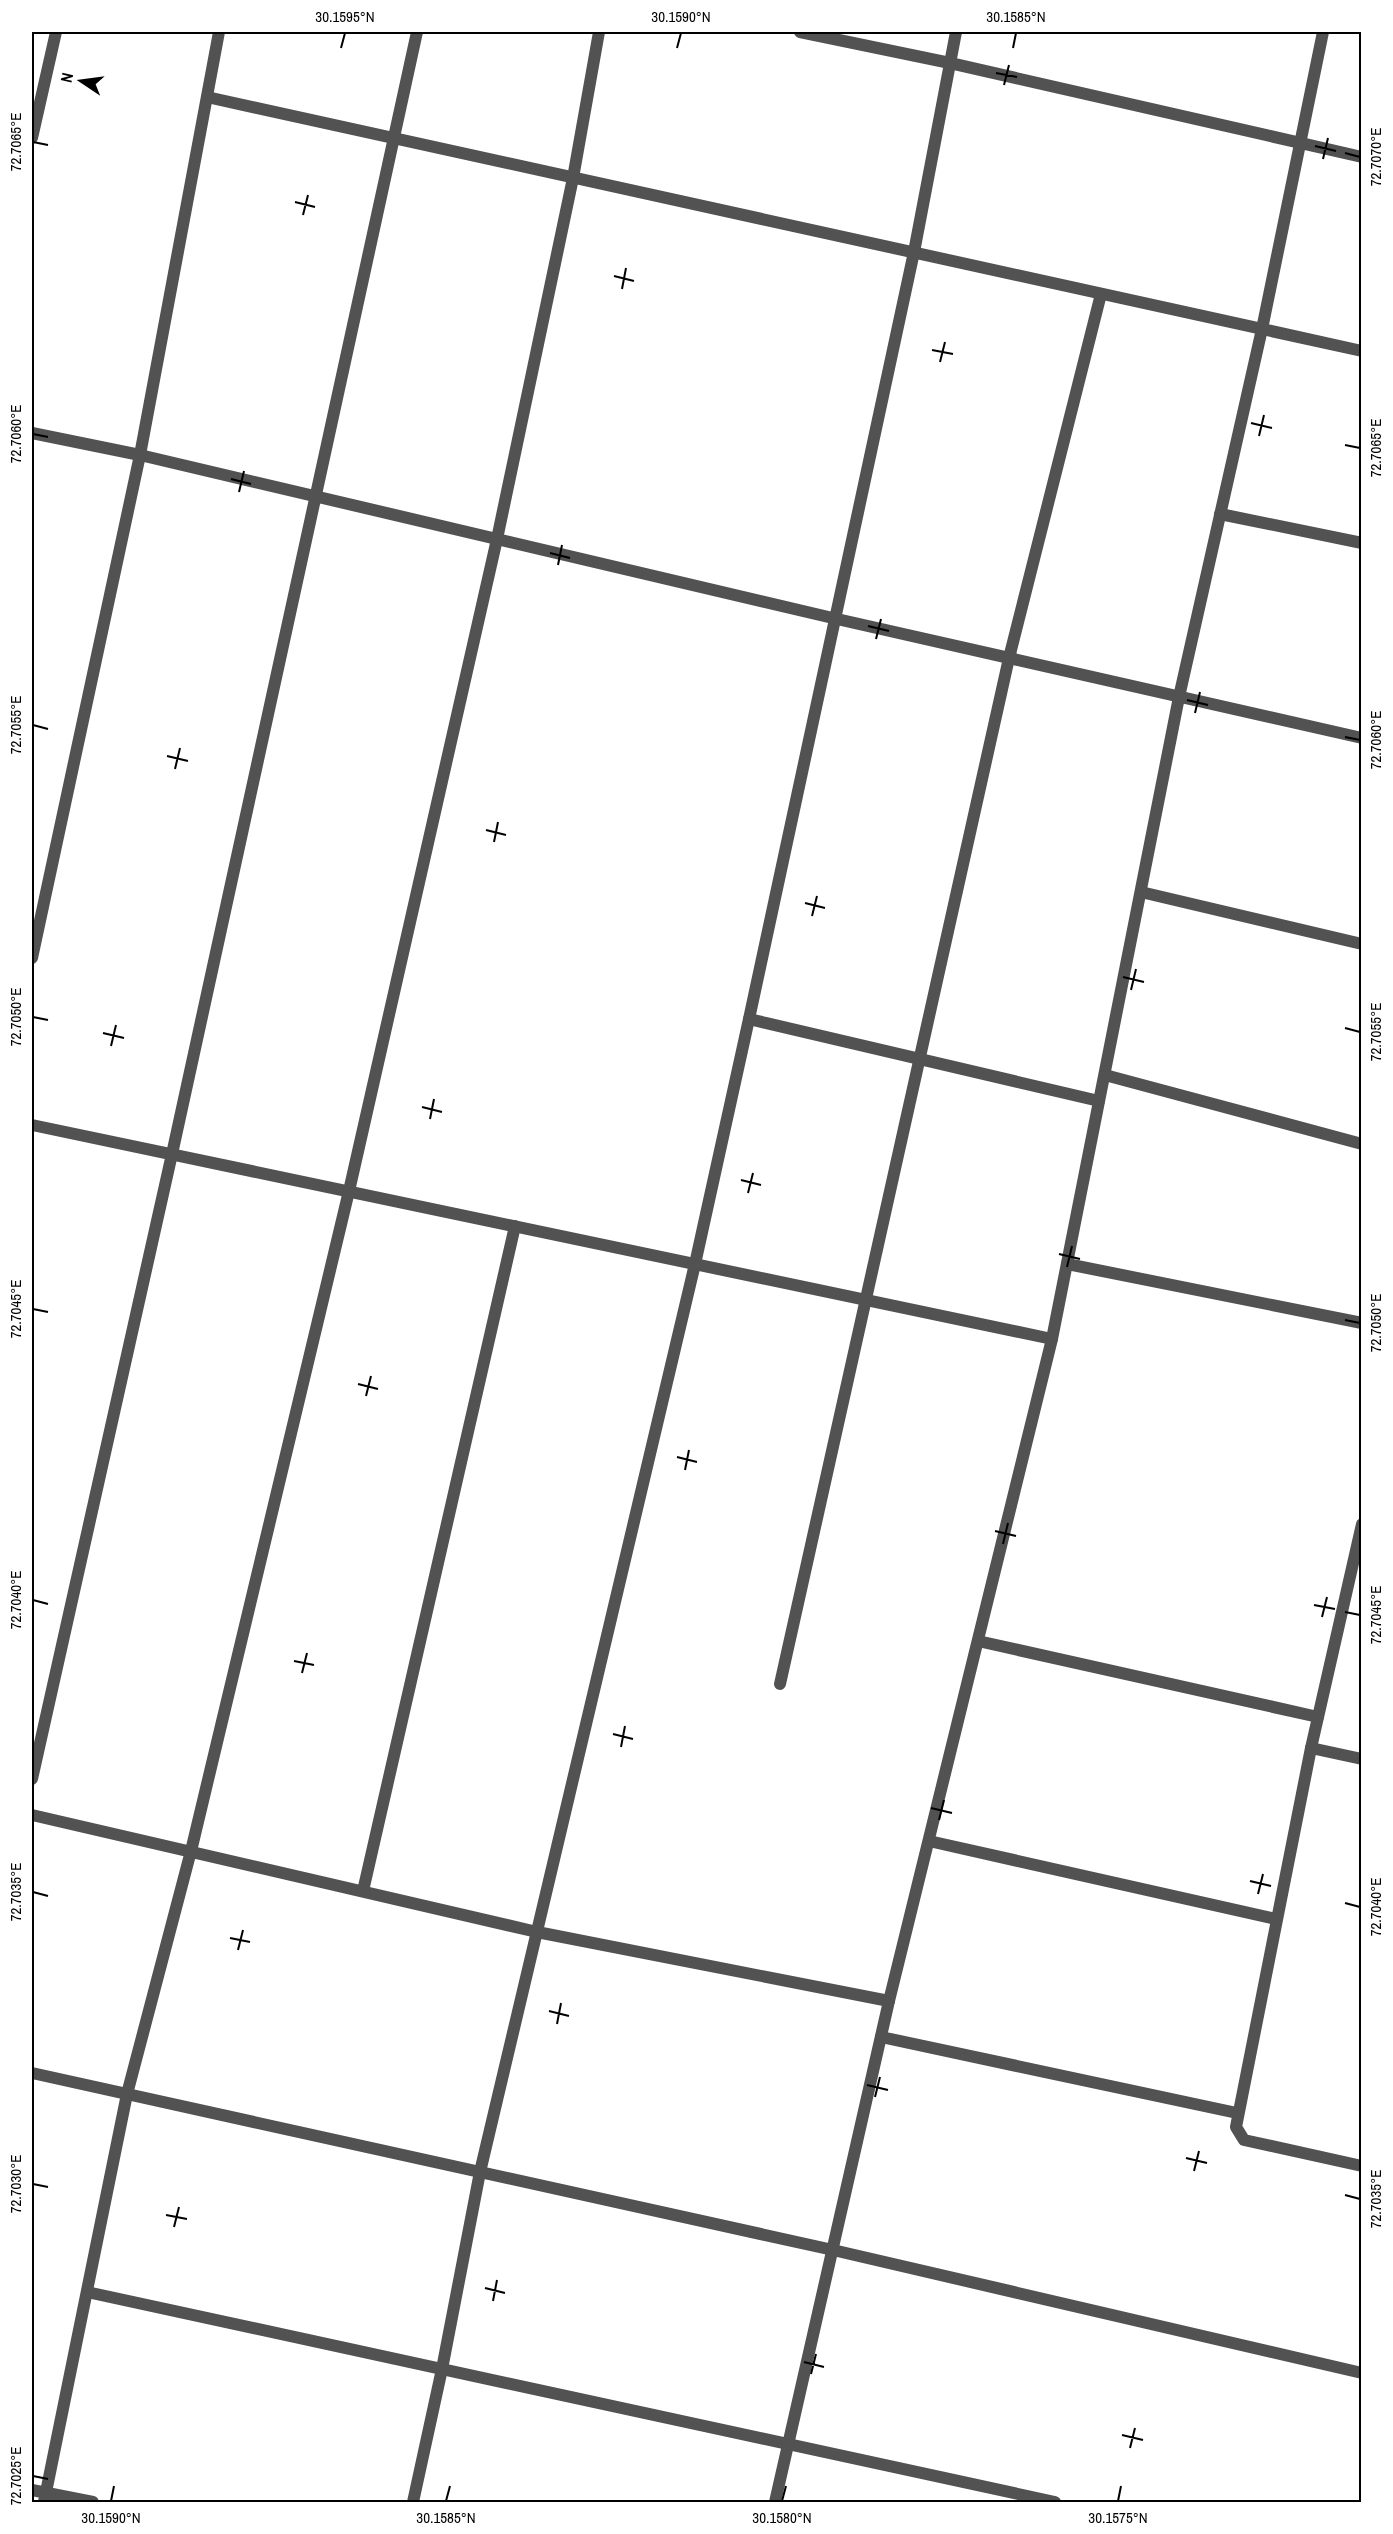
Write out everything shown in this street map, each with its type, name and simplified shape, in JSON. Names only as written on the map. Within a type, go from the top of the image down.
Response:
[{"type":"street","points":[[32,138],[56,32]]},
{"type":"street","points":[[32,958],[140,455],[219,32]]},
{"type":"street","points":[[32,1779],[172,1154],[417,32]]},
{"type":"street","points":[[45,2498],[128,2094],[191,1851],[349,1191],[497,539],[573,178],[599,32]]},
{"type":"street","points":[[800,32],[950,63],[1362,157]]},
{"type":"street","points":[[413,2502],[442,2369],[480,2172],[695,1264],[837,619],[914,252],[956,32]]},
{"type":"street","points":[[775,2502],[889,2001],[1052,1339],[1179,696],[1262,329],[1323,32]]},
{"type":"street","points":[[207,98],[1362,351]]},
{"type":"street","points":[[780,1684],[1009,658],[1101,294]]},
{"type":"street","points":[[32,433],[140,455],[837,619],[1362,738]]},
{"type":"street","points":[[1220,514],[1362,543]]},
{"type":"street","points":[[1141,892],[1362,945]]},
{"type":"street","points":[[749,1019],[1099,1101]]},
{"type":"street","points":[[1105,1075],[1362,1144]]},
{"type":"street","points":[[32,1125],[1052,1339]]},
{"type":"street","points":[[363,1891],[514,1226]]},
{"type":"street","points":[[1067,1264],[1362,1323]]},
{"type":"street","points":[[1362,1524],[1357,1561],[1311,1748],[1236,2127],[1244,2140],[1362,2166]]},
{"type":"street","points":[[978,1641],[1318,1717]]},
{"type":"street","points":[[1311,1748],[1362,1759]]},
{"type":"street","points":[[32,1815],[537,1932],[889,2001]]},
{"type":"street","points":[[929,1840],[1276,1919]]},
{"type":"street","points":[[881,2037],[1237,2113]]},
{"type":"street","points":[[32,2073],[833,2250],[1362,2373]]},
{"type":"street","points":[[87,2292],[1055,2502]]},
{"type":"street","points":[[32,2490],[45,2498],[93,2502]]}]
